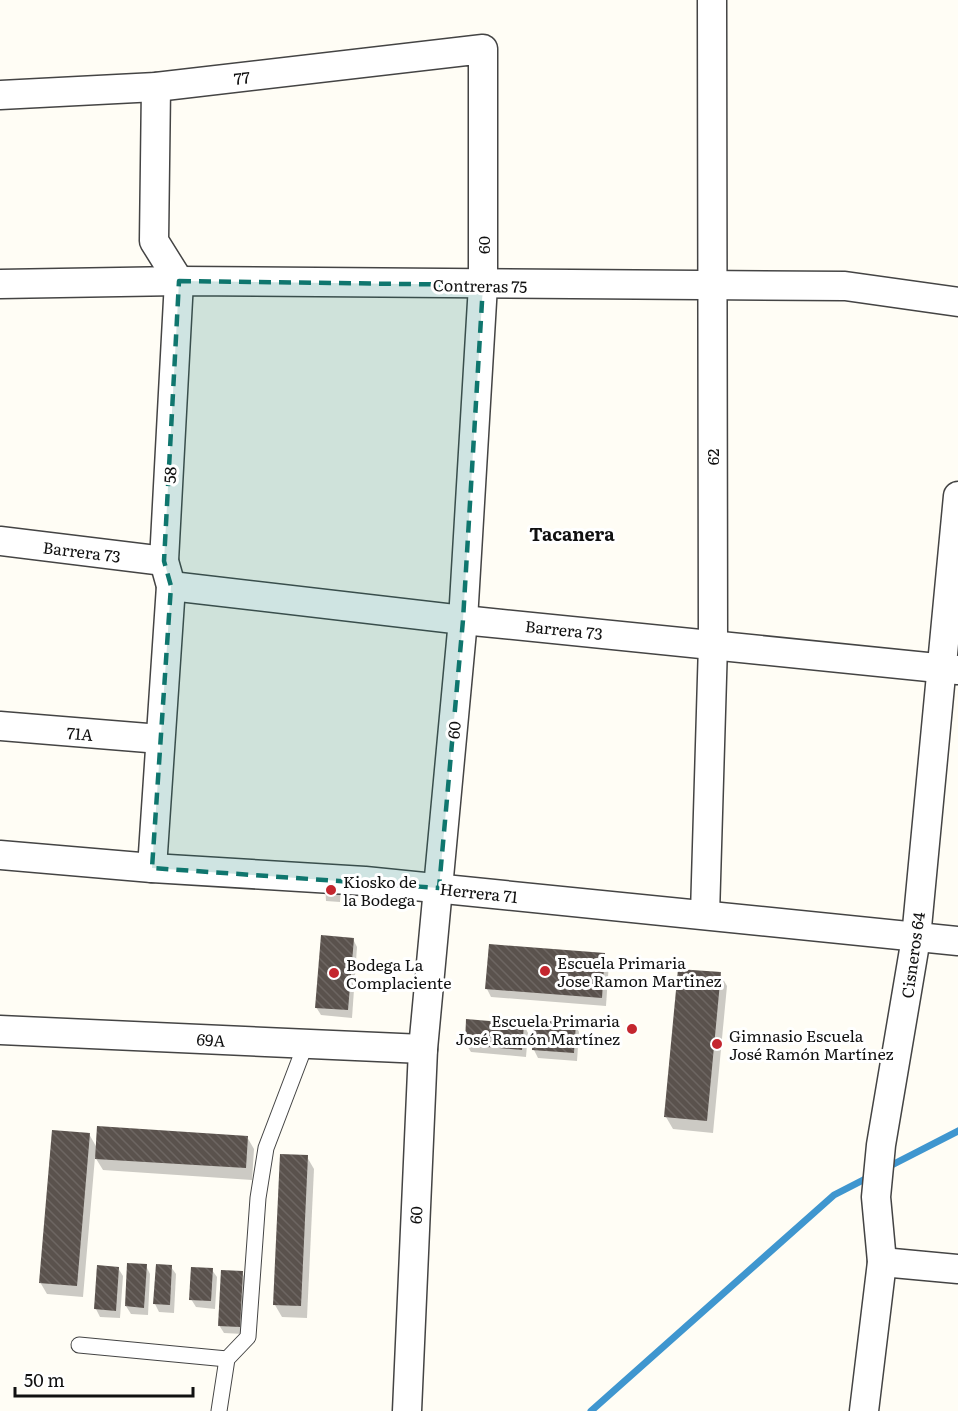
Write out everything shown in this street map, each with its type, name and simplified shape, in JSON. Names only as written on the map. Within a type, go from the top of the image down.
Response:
[{"type":"street","name":"62","points":[[705,914],[713,644],[712,0]]},
{"type":"street","name":"77","points":[[0,95],[156,87],[483,49]]},
{"type":"street","name":"60","points":[[407,1411],[423,1048],[463,620],[483,285],[483,49]]},
{"type":"street","points":[[156,87],[154,241],[179,281]]},
{"type":"street","name":"Contreras 75","points":[[0,284],[179,281],[844,286],[958,302]]},
{"type":"street","name":"58","points":[[152,868],[160,739],[179,281]]},
{"type":"street","name":"Cisneros 64","points":[[864,1411],[882,1262],[876,1197],[881,1145],[916,938],[950,670],[958,496]]},
{"type":"street","name":"Barrera 73","points":[[0,541],[167,573],[463,620],[950,670]]},
{"type":"street","name":"71A","points":[[0,726],[160,739]]},
{"type":"street","name":"Herrera 71","points":[[0,855],[152,868],[365,881],[958,941]]},
{"type":"street","name":"69A","points":[[0,1030],[423,1048]]},
{"type":"street","points":[[882,1262],[958,1269]]},
{"type":"lane","points":[[219,1411],[226,1359],[248,1337],[258,1198],[266,1148],[306,1043]]},
{"type":"lane","points":[[79,1345],[226,1359]]},
{"type":"highlighted area","points":[[179,281],[483,285],[463,620],[439,888],[152,868],[171,586],[164,561]]},
{"type":"building","name":"Bodega La Complaciente","points":[[321,935],[354,938],[348,1010],[315,1008]]},
{"type":"building","name":"Escuela Primaria Jose Ramon Martinez","points":[[489,944],[605,953],[602,998],[485,989]]},
{"type":"building","points":[[678,969],[721,972],[707,1121],[664,1117]]},
{"type":"building","points":[[466,1019],[524,1024],[522,1050],[465,1045]]},
{"type":"building","points":[[534,1020],[576,1023],[574,1053],[532,1050]]},
{"type":"building","points":[[97,1126],[248,1136],[246,1168],[95,1159]]},
{"type":"building","points":[[52,1130],[90,1133],[77,1286],[39,1283]]},
{"type":"building","points":[[280,1154],[308,1155],[301,1306],[273,1305]]},
{"type":"building","points":[[127,1263],[147,1264],[144,1308],[125,1306]]},
{"type":"building","points":[[156,1264],[172,1265],[170,1305],[153,1304]]},
{"type":"building","points":[[97,1265],[119,1267],[116,1311],[94,1309]]},
{"type":"building","points":[[191,1267],[213,1268],[211,1301],[189,1300]]},
{"type":"building","points":[[221,1270],[243,1271],[240,1327],[218,1326]]},
{"type":"waterway","points":[[886,1168],[958,1131]]},
{"type":"waterway","points":[[591,1411],[834,1195],[871,1176]]},
{"type":"place","name":"Kiosko de la Bodega","points":[[331,890]]},
{"type":"place","name":"Escuela Primaria Jose Ramon Martinez","points":[[545,971]]},
{"type":"place","name":"Bodega La Complaciente","points":[[334,973]]},
{"type":"place","name":"Escuela Primaria José Ramón Martínez","points":[[632,1029]]},
{"type":"place","name":"Gimnasio Escuela José Ramón Martínez","points":[[717,1044]]},
{"type":"district","name":"Tacanera","points":[[572,533]]}]
